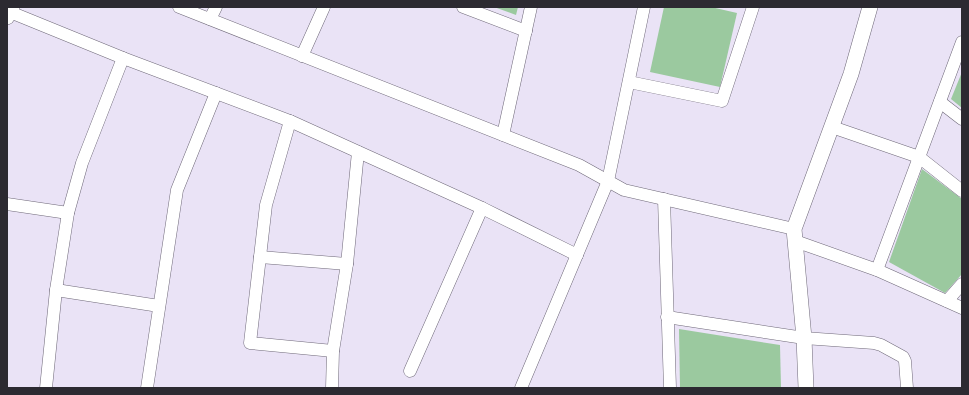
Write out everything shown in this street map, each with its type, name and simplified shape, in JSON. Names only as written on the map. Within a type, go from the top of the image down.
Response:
[{"type":"street","points":[[179,7],[580,165],[624,190],[664,199],[794,235],[962,308]]},
{"type":"street","points":[[210,19],[216,7]]},
{"type":"street","points":[[302,56],[324,7]]},
{"type":"street","points":[[463,7],[526,31]]},
{"type":"street","points":[[503,135],[531,7]]},
{"type":"street","points":[[521,388],[608,181],[644,7]]},
{"type":"street","points":[[629,82],[722,101],[753,7]]},
{"type":"street","points":[[806,388],[804,338],[794,235],[851,74],[870,7]]},
{"type":"street","points":[[10,12],[123,58],[290,121],[482,208],[577,255]]},
{"type":"street","points":[[877,270],[962,42]]},
{"type":"street","points":[[46,388],[56,290],[68,213],[82,163],[123,58]]},
{"type":"street","points":[[147,388],[177,190],[216,92]]},
{"type":"street","points":[[940,102],[962,119]]},
{"type":"street","points":[[290,121],[266,205],[250,343],[333,351]]},
{"type":"street","points":[[832,127],[919,157],[962,191]]},
{"type":"street","points":[[332,388],[333,351],[347,264],[358,152]]},
{"type":"street","points":[[664,199],[670,388]]},
{"type":"street","points":[[7,204],[68,213]]},
{"type":"street","points":[[410,371],[482,208]]},
{"type":"street","points":[[260,257],[347,264]]},
{"type":"street","points":[[947,301],[962,284]]},
{"type":"street","points":[[56,290],[159,306]]},
{"type":"street","points":[[667,317],[804,338],[874,343],[881,345],[903,357],[905,361],[907,388]]},
{"type":"green space","points":[[494,7],[518,7],[516,15]]},
{"type":"green space","points":[[664,7],[711,7],[737,13],[720,87],[650,72]]},
{"type":"green space","points":[[962,72],[962,108],[951,99]]},
{"type":"green space","points":[[922,169],[962,199],[962,274],[945,293],[889,262]]},
{"type":"green space","points":[[679,329],[780,345],[781,388],[680,388]]}]
